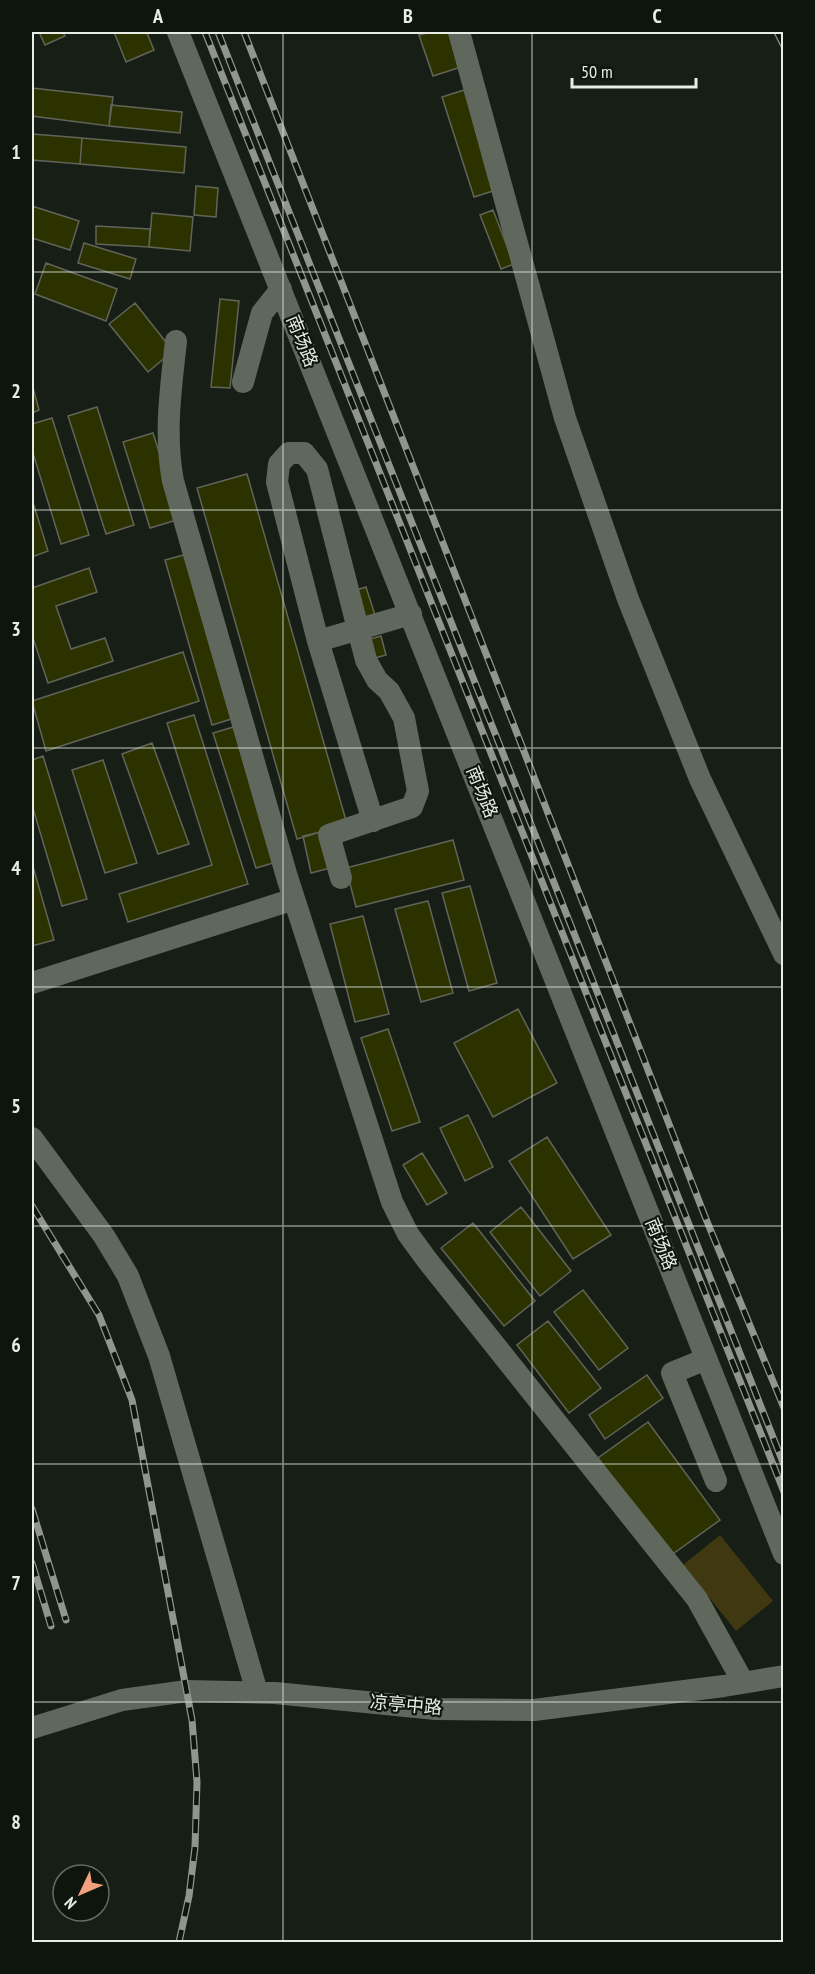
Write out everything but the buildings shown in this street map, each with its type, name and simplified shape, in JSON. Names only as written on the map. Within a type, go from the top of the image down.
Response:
[{"type":"street","name":"南场路","points":[[178,32],[783,1554]]},
{"type":"street","points":[[459,32],[565,418],[628,599],[699,779],[783,954]]},
{"type":"street","points":[[243,382],[262,313],[281,289]]},
{"type":"street","points":[[176,341],[168,411],[173,481],[294,899],[392,1202],[408,1234],[697,1599],[743,1682]]},
{"type":"street","points":[[341,878],[329,835],[412,807],[418,791],[404,718],[389,691],[376,680],[366,660],[356,630],[317,470],[304,453],[289,453],[279,464],[277,482],[318,641],[372,820]]},
{"type":"street","points":[[318,641],[411,614]]},
{"type":"street","points":[[32,983],[294,899]]},
{"type":"street","points":[[32,1138],[104,1236],[128,1276],[159,1356],[257,1692]]},
{"type":"street","points":[[706,1359],[672,1373],[716,1481]]},
{"type":"street","name":"凉亭中路","points":[[32,1728],[122,1700],[187,1691],[257,1692],[436,1708],[534,1710],[783,1676]]},
{"type":"shaded area","points":[[720,1535],[773,1601],[736,1631],[683,1565]]},
{"type":"railway","points":[[205,32],[784,1492]]},
{"type":"railway","points":[[218,32],[784,1465]]},
{"type":"railway","points":[[244,32],[706,1219],[784,1408]]},
{"type":"railway","points":[[777,32],[784,46]]},
{"type":"railway","points":[[32,1206],[99,1315],[132,1400],[192,1720],[197,1782],[195,1847],[189,1896],[179,1942]]},
{"type":"railway","points":[[32,1509],[66,1620]]},
{"type":"railway","points":[[32,1563],[51,1626]]}]
